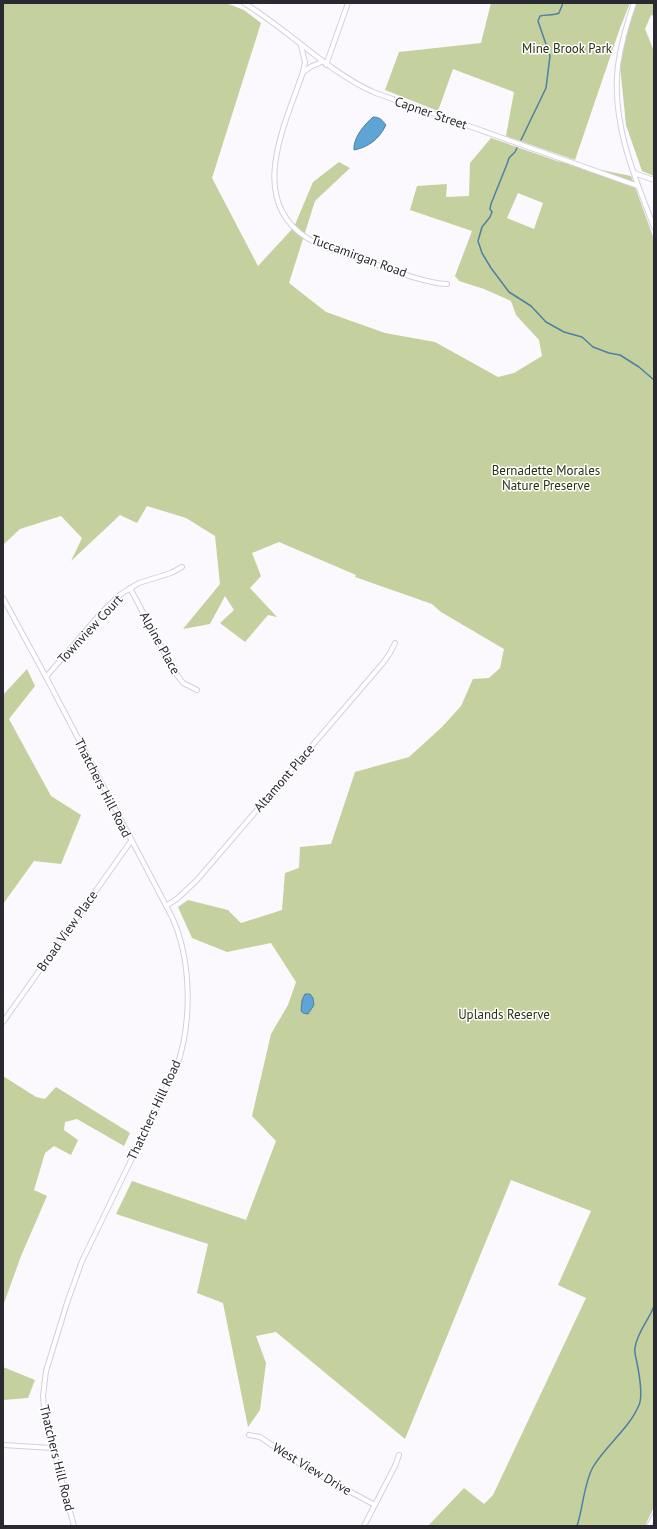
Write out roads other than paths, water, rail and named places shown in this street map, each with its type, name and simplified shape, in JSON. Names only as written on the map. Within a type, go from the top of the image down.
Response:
[{"type":"street","name":"Capner Street","points":[[244,3],[324,63],[349,80],[373,92],[638,186]]},
{"type":"street","points":[[303,72],[312,66],[324,63],[348,3]]},
{"type":"street","points":[[634,3],[620,52],[618,82],[619,112],[621,128],[634,173],[654,227]]},
{"type":"street","name":"Tuccamirgan Road","points":[[301,46],[305,62],[303,72],[278,146],[274,168],[275,192],[281,209],[287,219],[303,235],[324,246],[427,281],[447,284]]},
{"type":"street","points":[[634,173],[654,180]]},
{"type":"street","name":"Townview Court","points":[[46,678],[108,606],[130,588],[148,580],[171,573],[182,567]]},
{"type":"street","name":"Alpine Place","points":[[130,588],[174,671],[183,683],[197,690]]},
{"type":"street","name":"Thatchers Hill Road","points":[[3,598],[166,906],[177,929],[186,964],[187,1015],[181,1054],[172,1078],[87,1248],[64,1310],[46,1371],[43,1396],[45,1414],[52,1448],[74,1525]]},
{"type":"street","name":"Altamont Place","points":[[166,906],[177,899],[197,880],[383,663],[395,643]]},
{"type":"street","name":"Broad View Place","points":[[3,1022],[131,841]]},
{"type":"street","name":"West View Drive","points":[[249,1435],[260,1437],[306,1468],[375,1505]]},
{"type":"street","points":[[3,1444],[52,1448]]},
{"type":"street","points":[[364,1526],[395,1466],[399,1455]]},
{"type":"street","points":[[649,1526],[654,1517]]},
{"type":"street","points":[[74,1525],[79,1526]]},
{"type":"water","points":[[373,117],[381,119],[386,125],[373,142],[354,150],[357,136]]},
{"type":"water","points":[[305,994],[310,994],[313,998],[314,1005],[308,1014],[301,1011],[302,1000]]},
{"type":"waterway","points":[[521,140],[546,88],[550,56],[538,21],[540,16],[559,13],[563,3]]},
{"type":"waterway","points":[[517,148],[509,158],[491,204],[490,209],[492,212],[482,227],[478,241],[482,253],[509,292],[531,306],[546,322],[564,332],[582,337],[593,347],[609,353],[620,355],[639,367],[654,380]]},
{"type":"waterway","points":[[577,1526],[588,1480],[593,1467],[604,1451],[635,1414],[639,1405],[641,1396],[635,1353],[636,1342],[654,1306]]},
{"type":"park label","name":"Mine Brook Park","points":[[567,48]]},
{"type":"park label","name":"Bernadette Morales Nature Preserve","points":[[546,478]]},
{"type":"park label","name":"Uplands Reserve","points":[[504,1014]]}]
